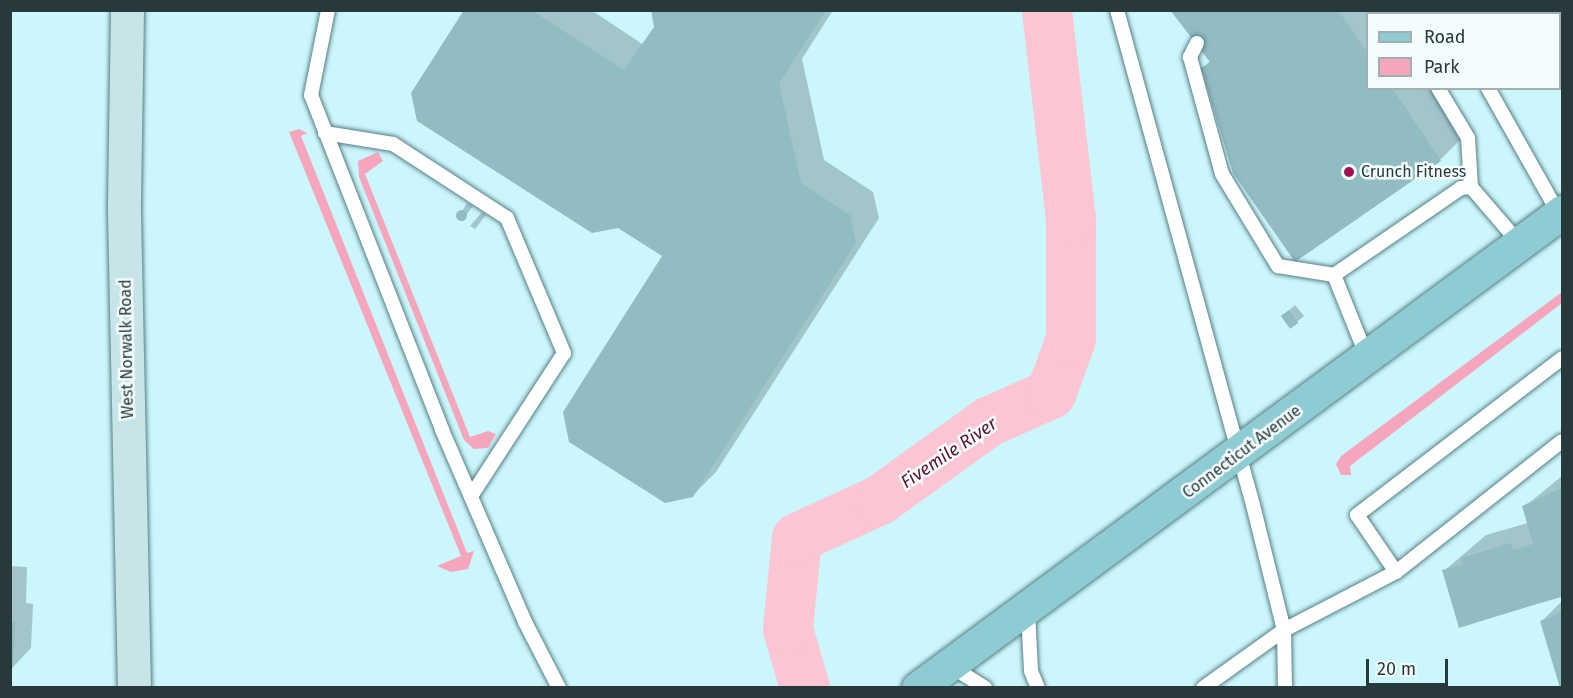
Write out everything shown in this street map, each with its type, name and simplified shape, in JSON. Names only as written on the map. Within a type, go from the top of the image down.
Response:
[{"type":"main road","name":"West Norwalk Road","points":[[127,10],[124,212],[134,687]]},
{"type":"main road","name":"Connecticut Avenue","points":[[918,687],[952,668],[1561,213]]},
{"type":"lane","points":[[328,10],[311,95],[471,496],[559,687]]},
{"type":"lane","points":[[1117,10],[1240,453],[1284,630],[1285,687]]},
{"type":"lane","points":[[1197,43],[1190,57],[1222,174],[1278,266],[1334,275],[1461,188],[1471,187]]},
{"type":"lane","points":[[1439,90],[1468,138],[1471,187],[1520,244]]},
{"type":"lane","points":[[1489,90],[1561,213]]},
{"type":"lane","points":[[325,133],[393,144],[507,218],[564,353],[471,496]]},
{"type":"lane","points":[[1334,275],[1367,358]]},
{"type":"lane","points":[[1396,572],[1357,515],[1563,358]]},
{"type":"lane","points":[[1203,687],[1284,630],[1396,572],[1563,441]]},
{"type":"lane","points":[[1028,611],[1031,671],[1038,687]]},
{"type":"lane","points":[[952,668],[985,687]]},
{"type":"green space","points":[[299,129],[307,133],[301,136],[467,553],[474,551],[468,569],[451,572],[437,566],[461,556],[289,132]]},
{"type":"green space","points":[[378,152],[383,161],[365,174],[470,437],[488,431],[496,434],[488,448],[474,449],[464,440],[359,177],[358,161]]},
{"type":"green space","points":[[1562,292],[1562,303],[1350,466],[1351,475],[1341,475],[1336,464],[1341,456]]},
{"type":"building","points":[[464,10],[531,10],[624,70],[654,27],[651,10],[826,10],[779,84],[801,183],[850,215],[856,243],[693,497],[665,503],[569,442],[563,412],[662,256],[618,228],[592,233],[417,121],[411,93]]},
{"type":"building","points":[[1170,10],[1338,10],[1366,51],[1366,90],[1393,90],[1441,161],[1295,262],[1233,173],[1201,68],[1210,62]]},
{"type":"building","points":[[1467,10],[1533,10],[1533,12],[1467,12]]},
{"type":"building","points":[[461,210],[465,211],[465,219],[461,220],[457,219],[456,215],[457,211]]},
{"type":"building","points":[[1289,310],[1298,323],[1290,329],[1281,316]]},
{"type":"building","points":[[1562,488],[1562,596],[1459,628],[1442,570],[1463,564],[1461,558],[1511,543],[1513,550],[1533,544],[1522,506]]},
{"type":"building","points":[[1562,612],[1562,688],[1560,688],[1540,621]]},
{"type":"building","points":[[10,622],[15,622],[13,668],[10,668]]},
{"type":"waterway","name":"Fivemile River","points":[[805,688],[788,629],[797,538],[880,500],[988,422],[1051,394],[1071,339],[1071,219],[1047,10]]},
{"type":"place","name":"Crunch Fitness","points":[[1349,172]]}]
